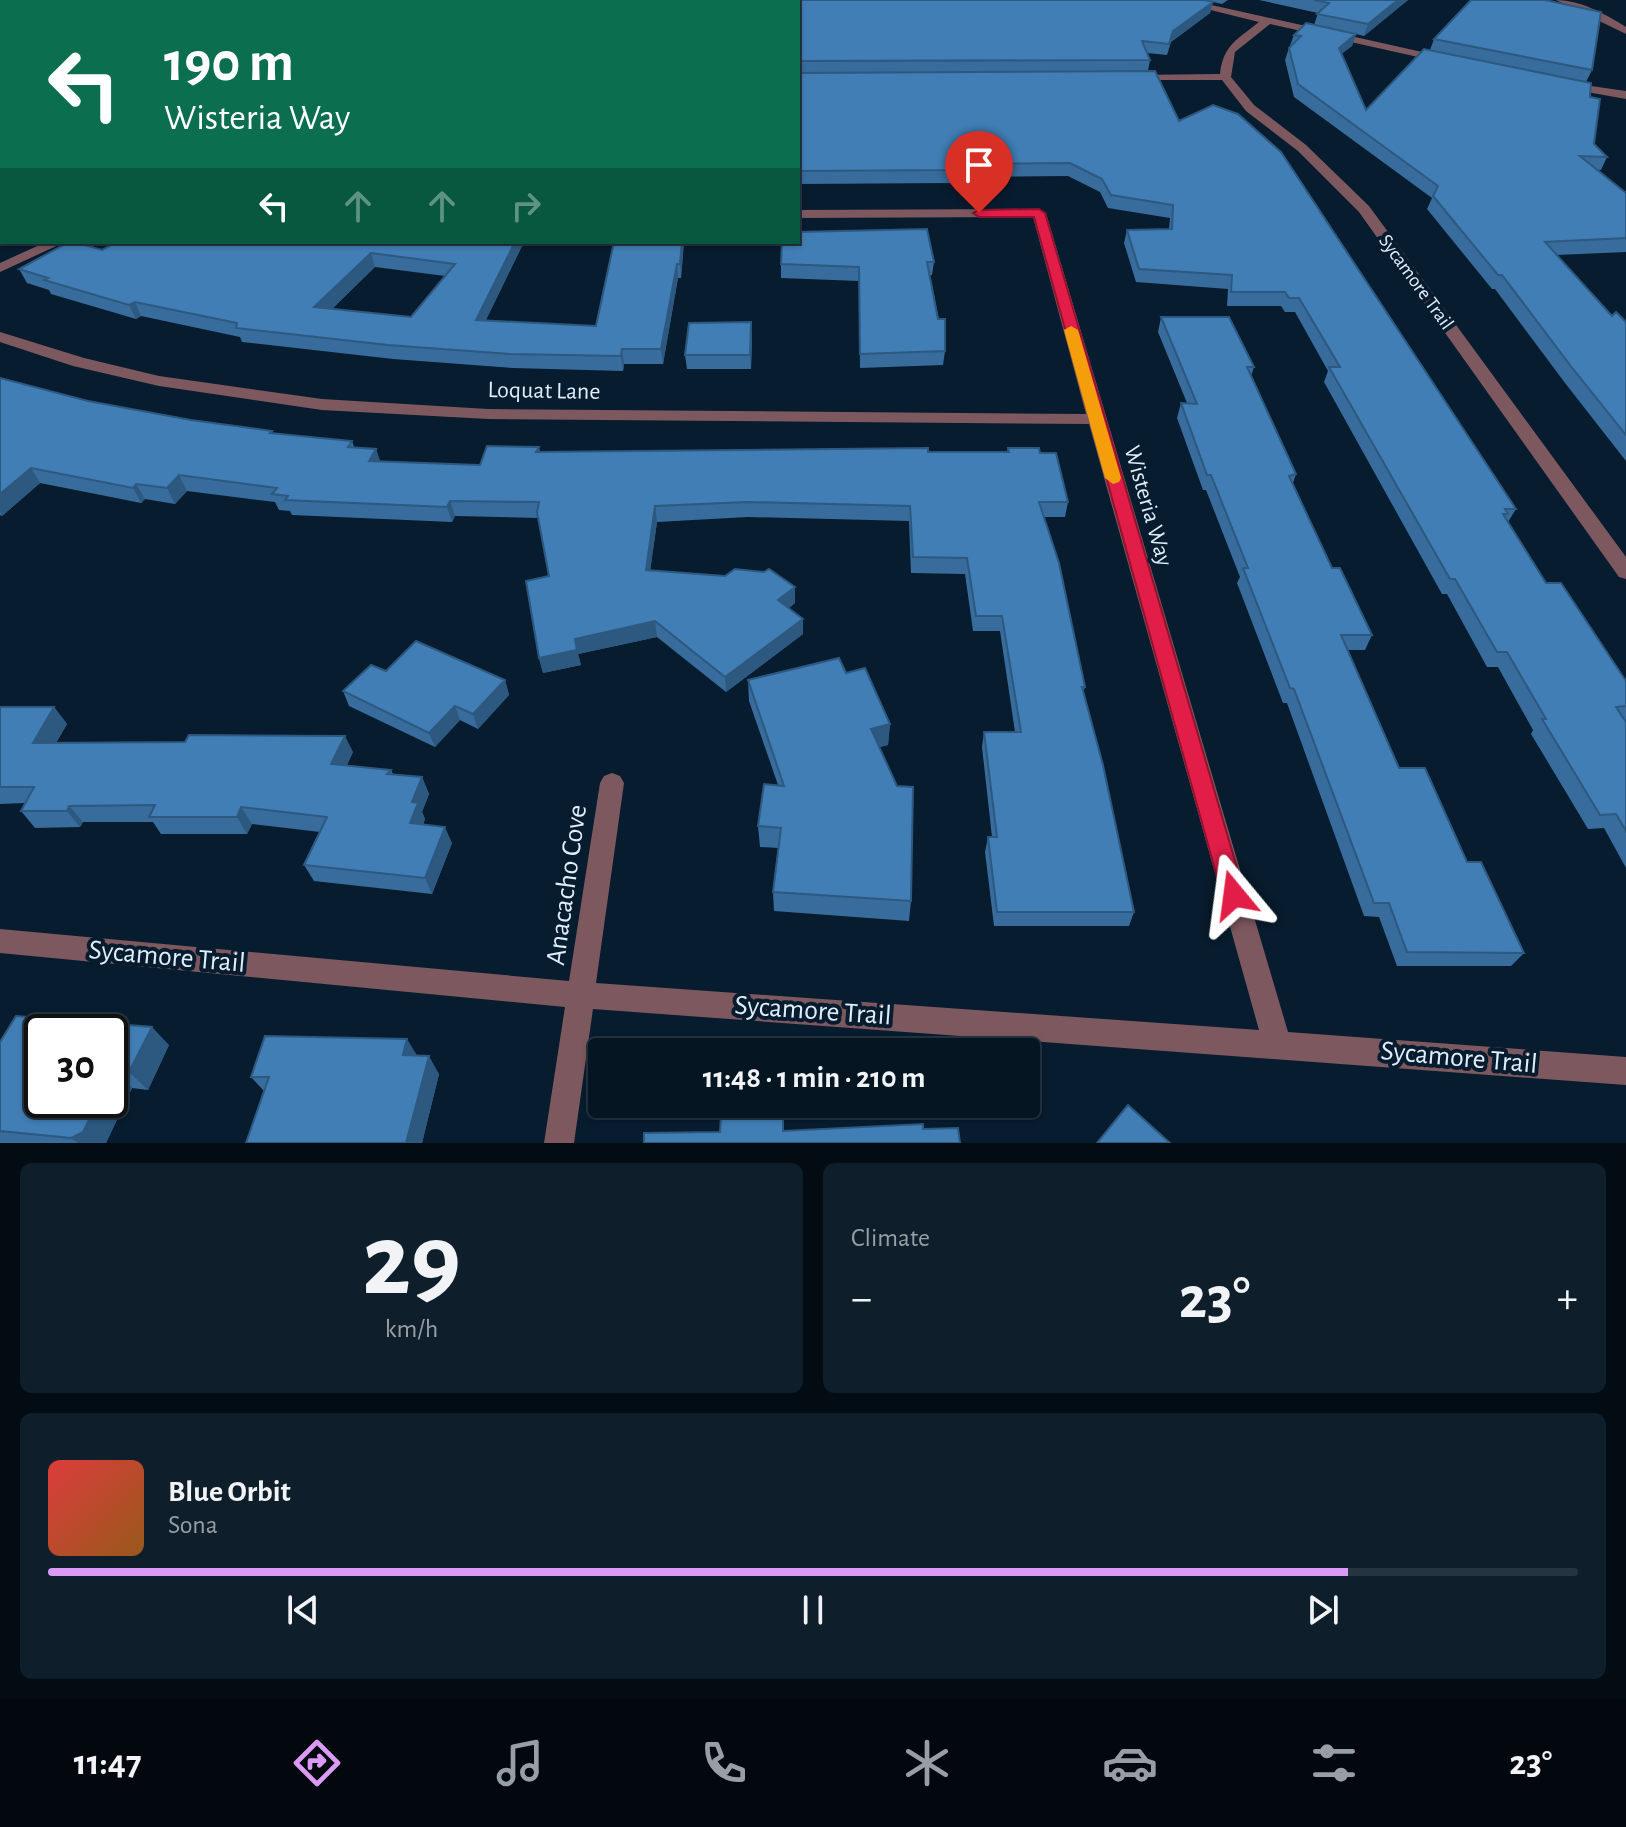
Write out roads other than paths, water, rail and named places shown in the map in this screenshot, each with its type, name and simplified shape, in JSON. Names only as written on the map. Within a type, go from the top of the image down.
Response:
[{"type":"street","points":[[1175,0],[1464,64]]},
{"type":"street","points":[[1561,0],[1603,17],[1626,31]]},
{"type":"street","points":[[1115,78],[1225,77],[1227,56],[1231,50],[1267,21]]},
{"type":"street","name":"Sycamore Trail","points":[[1225,77],[1250,108],[1302,148],[1364,209],[1626,572]]},
{"type":"street","points":[[1552,83],[1626,95]]},
{"type":"street","name":"Wisteria Way","points":[[800,214],[1039,213],[1277,1043]]},
{"type":"street","points":[[0,268],[54,244]]},
{"type":"street","name":"Loquat Lane","points":[[0,337],[97,367],[168,383],[271,399],[384,409],[501,415],[1096,419]]},
{"type":"street","name":"Anacacho Cove","points":[[559,1143],[612,783]]},
{"type":"street","name":"Sycamore Trail","points":[[0,941],[582,995],[1277,1043],[1626,1071]]}]
